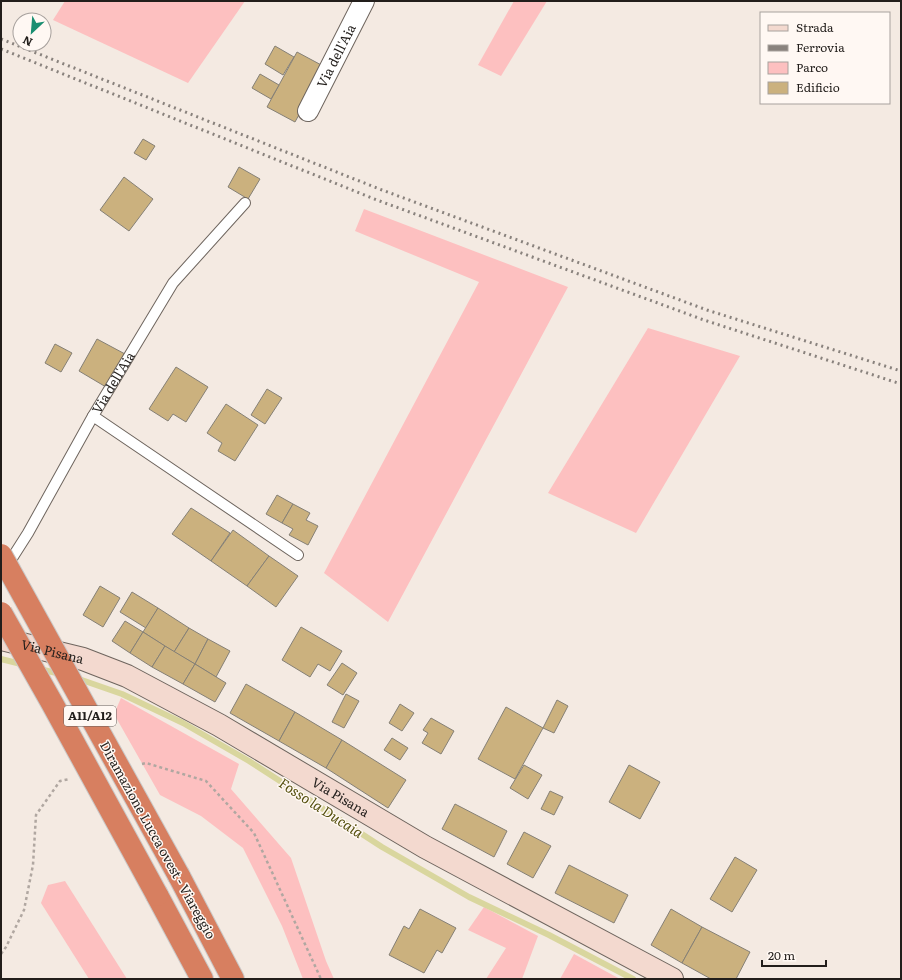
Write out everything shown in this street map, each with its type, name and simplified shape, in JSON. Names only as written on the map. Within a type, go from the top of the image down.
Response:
[{"type":"highway","name":"Diramazione Lucca ovest - Viareggio","points":[[1,555],[179,876],[233,979]]},
{"type":"highway","name":"Diramazione Lucca ovest - Viareggio","points":[[1,613],[52,703],[202,979]]},
{"type":"main road","name":"Via Pisana","points":[[1,639],[83,659],[127,676],[218,725],[425,847],[672,979]]},
{"type":"street","name":"Via dell'Aia","points":[[308,111],[364,1]]},
{"type":"lane","name":"Via dell'Aia","points":[[1,576],[28,533],[93,416],[173,284],[245,203]]},
{"type":"lane","points":[[93,416],[298,555]]},
{"type":"green space","points":[[65,1],[245,1],[188,83],[53,20]]},
{"type":"green space","points":[[514,1],[547,1],[501,76],[478,65]]},
{"type":"green space","points":[[364,209],[568,287],[388,622],[324,573],[479,282],[355,231]]},
{"type":"green space","points":[[648,328],[740,356],[636,533],[548,493]]},
{"type":"green space","points":[[121,698],[239,764],[231,789],[291,858],[326,961],[334,979],[303,979],[282,926],[243,848],[201,816],[160,795],[114,714]]},
{"type":"green space","points":[[65,881],[127,979],[89,979],[41,903],[48,885]]},
{"type":"green space","points":[[484,907],[538,936],[522,979],[486,979],[506,948],[468,930]]},
{"type":"green space","points":[[574,954],[620,979],[560,979]]},
{"type":"building","points":[[275,46],[294,57],[283,75],[265,64]]},
{"type":"building","points":[[297,52],[325,67],[295,122],[267,107]]},
{"type":"building","points":[[260,74],[279,85],[271,99],[252,88]]},
{"type":"building","points":[[143,139],[155,146],[146,160],[134,153]]},
{"type":"building","points":[[239,167],[260,179],[248,199],[228,187]]},
{"type":"building","points":[[124,177],[153,199],[129,231],[100,210]]},
{"type":"building","points":[[97,339],[125,354],[106,387],[79,371]]},
{"type":"building","points":[[55,344],[72,353],[61,372],[45,363]]},
{"type":"building","points":[[176,367],[208,387],[186,422],[173,414],[168,421],[149,409]]},
{"type":"building","points":[[267,389],[282,398],[265,424],[251,415]]},
{"type":"building","points":[[226,404],[258,425],[235,461],[218,451],[222,443],[207,433]]},
{"type":"building","points":[[277,495],[293,504],[282,523],[266,514]]},
{"type":"building","points":[[293,504],[310,513],[306,520],[318,526],[308,545],[289,535],[293,529],[282,523]]},
{"type":"building","points":[[191,508],[230,533],[211,561],[172,534]]},
{"type":"building","points":[[233,530],[269,556],[247,586],[211,561]]},
{"type":"building","points":[[269,556],[298,576],[276,607],[247,586]]},
{"type":"building","points":[[100,586],[120,598],[103,627],[83,615]]},
{"type":"building","points":[[132,592],[158,608],[146,628],[120,612]]},
{"type":"building","points":[[158,608],[189,628],[174,652],[143,632]]},
{"type":"building","points":[[125,621],[143,632],[130,653],[112,641]]},
{"type":"building","points":[[301,627],[342,651],[330,671],[318,664],[310,677],[282,660]]},
{"type":"building","points":[[189,628],[208,639],[195,664],[174,652]]},
{"type":"building","points":[[143,632],[165,646],[152,667],[130,653]]},
{"type":"building","points":[[208,639],[230,651],[216,677],[195,664]]},
{"type":"building","points":[[165,646],[195,664],[183,684],[152,667]]},
{"type":"building","points":[[342,663],[357,673],[343,695],[327,685]]},
{"type":"building","points":[[195,664],[226,683],[215,702],[183,684]]},
{"type":"building","points":[[246,684],[295,712],[279,741],[230,713]]},
{"type":"building","points":[[346,694],[359,701],[344,728],[332,722]]},
{"type":"building","points":[[557,700],[568,706],[554,733],[543,728]]},
{"type":"building","points":[[400,704],[414,713],[402,731],[389,723]]},
{"type":"building","points":[[506,707],[543,728],[515,779],[478,759]]},
{"type":"building","points":[[295,712],[342,740],[326,768],[279,741]]},
{"type":"building","points":[[431,718],[454,731],[441,754],[422,743],[428,733],[423,730]]},
{"type":"building","points":[[392,738],[408,748],[400,760],[384,750]]},
{"type":"building","points":[[342,740],[406,780],[388,808],[326,768]]},
{"type":"building","points":[[524,765],[542,775],[528,799],[510,788]]},
{"type":"building","points":[[629,765],[660,782],[640,819],[609,802]]},
{"type":"building","points":[[550,791],[563,797],[554,815],[541,809]]},
{"type":"building","points":[[455,804],[507,831],[494,857],[442,829]]},
{"type":"building","points":[[524,832],[551,846],[533,878],[507,864]]},
{"type":"building","points":[[735,857],[757,870],[732,912],[710,899]]},
{"type":"building","points":[[569,865],[628,895],[614,923],[555,893]]},
{"type":"building","points":[[420,909],[456,928],[442,953],[437,950],[424,973],[389,955],[404,926],[409,929]]},
{"type":"building","points":[[671,909],[702,927],[682,963],[651,945]]},
{"type":"building","points":[[702,927],[750,952],[736,979],[711,979],[682,963]]},
{"type":"waterway","name":"Fosso la Ducaia","points":[[1,659],[25,665]]},
{"type":"waterway","name":"Fosso la Ducaia","points":[[39,669],[61,674]]},
{"type":"waterway","name":"Fosso la Ducaia","points":[[76,678],[122,694],[183,723],[249,761],[382,847],[469,897],[549,935],[633,979]]},
{"type":"railway","points":[[1,39],[382,190],[707,310],[901,371]]},
{"type":"railway","points":[[1,49],[377,200],[704,320],[901,384]]}]
